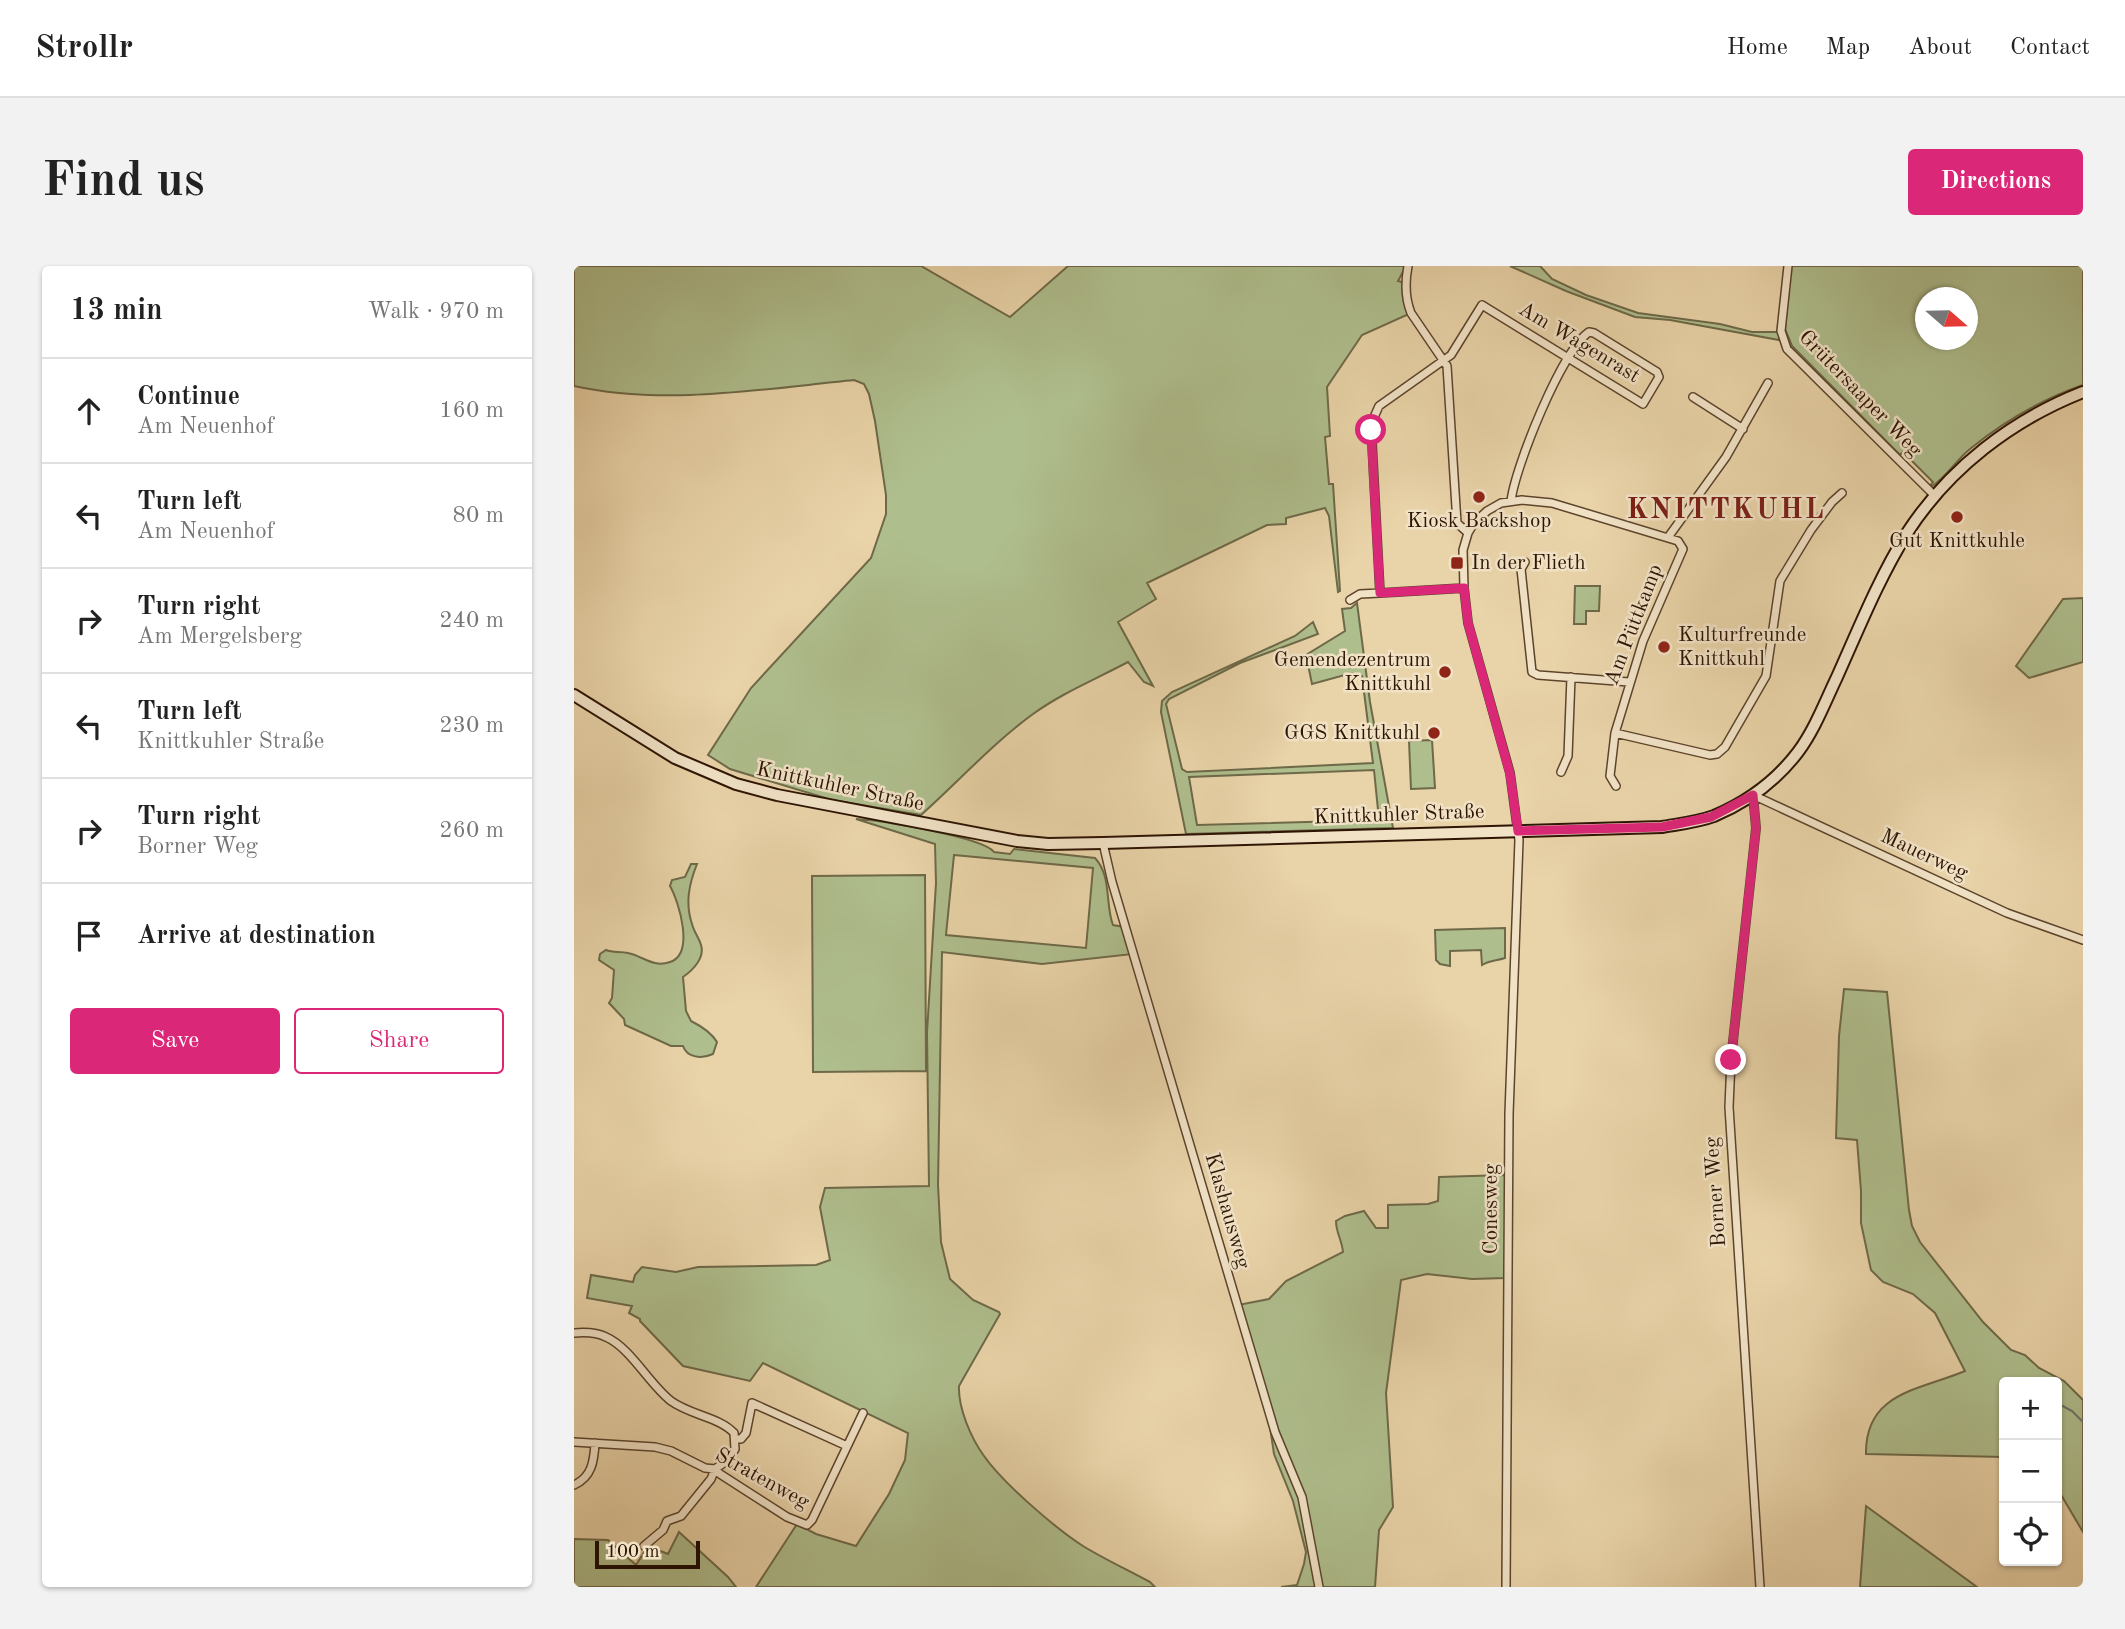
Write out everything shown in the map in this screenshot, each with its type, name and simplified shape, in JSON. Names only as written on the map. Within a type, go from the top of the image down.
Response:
[{"type":"street","points":[[1408,266],[1405,284],[1407,303],[1447,366],[1457,523],[1468,533],[1487,511],[1495,505],[1511,500],[1552,503],[1669,536],[1706,487],[1768,383]]},
{"type":"street","name":"Grütersaaper Weg","points":[[1788,266],[1781,331],[1787,349],[1936,495]]},
{"type":"street","name":"Am Wagenrast","points":[[1443,360],[1451,355],[1482,304],[1643,404],[1658,381],[1657,372],[1594,333],[1585,334],[1570,358]]},
{"type":"street","points":[[1511,500],[1541,409],[1570,358]]},
{"type":"street","points":[[1380,593],[1371,430],[1373,417],[1379,406],[1443,360]]},
{"type":"street","name":"Knittkuhler Straße","points":[[574,695],[675,758],[714,776],[753,789],[993,837],[1048,844],[1662,827],[1711,817],[1753,795],[1782,770],[1807,738],[1823,708],[1889,564],[1936,495],[1972,458],[2000,436],[2054,404],[2083,392]]},
{"type":"street","points":[[1693,397],[1743,429]]},
{"type":"street","points":[[1615,733],[1710,755],[1722,750],[1766,676],[1780,581],[1811,530],[1842,493]]},
{"type":"street","name":"Conesweg","points":[[1468,533],[1463,550],[1468,623],[1510,774],[1518,831],[1518,923],[1508,1114],[1506,1587]]},
{"type":"street","name":"Am Püttkamp","points":[[1616,786],[1610,776],[1615,733],[1629,682],[1647,629],[1683,549],[1678,541],[1669,536]]},
{"type":"street","points":[[1525,562],[1521,569],[1532,672],[1538,675],[1629,682]]},
{"type":"street","points":[[1350,600],[1360,594],[1464,588]]},
{"type":"street","points":[[1561,772],[1568,756],[1572,677]]},
{"type":"street","name":"Mauerweg","points":[[1753,795],[2007,914],[2083,940]]},
{"type":"street","name":"Borner Weg","points":[[1753,795],[1756,828],[1728,1107],[1760,1587]]},
{"type":"street","name":"Klashausweg","points":[[1103,843],[1112,882],[1245,1334],[1275,1432],[1302,1497],[1319,1587]]},
{"type":"street","points":[[574,1333],[585,1332],[607,1337],[621,1348],[671,1401],[686,1411],[728,1428],[736,1439],[733,1452],[723,1465],[715,1469],[711,1479],[681,1516],[667,1521],[661,1532],[644,1546]]},
{"type":"street","points":[[736,1439],[741,1439],[746,1433],[752,1404],[847,1446]]},
{"type":"street","name":"Stratenweg","points":[[574,1442],[655,1447],[671,1451],[705,1468],[715,1469],[787,1517],[807,1525],[863,1413]]},
{"type":"street","points":[[574,1485],[584,1479],[591,1469],[595,1443]]},
{"type":"green space","points":[[574,266],[921,266],[1010,317],[1068,266],[1406,266],[1398,281],[1402,282],[1409,314],[1362,335],[1327,387],[1330,436],[1325,437],[1329,484],[1333,484],[1340,591],[1338,592],[1329,516],[1325,508],[1286,518],[1286,524],[1267,525],[1147,583],[1156,599],[1118,622],[1153,686],[1144,682],[1128,662],[1067,693],[1018,725],[921,815],[832,800],[730,769],[708,755],[751,688],[871,558],[886,514],[886,495],[875,421],[864,384],[854,380],[678,395],[608,392],[574,386]]},
{"type":"green space","points":[[1510,266],[1540,266],[1552,279],[1586,295],[1638,313],[1720,324],[1752,332],[1780,332],[1779,340],[1670,320],[1635,317]]},
{"type":"green space","points":[[1791,266],[2083,266],[2083,385],[2038,404],[1996,430],[1965,453],[1931,487],[1933,482],[1903,452],[1900,455],[1792,346],[1785,329]]},
{"type":"green space","points":[[1575,586],[1600,586],[1599,611],[1586,611],[1586,624],[1574,624]]},
{"type":"green space","points":[[2083,598],[2083,662],[2029,678],[2016,666],[2063,599]]},
{"type":"green space","points":[[1357,603],[1370,702],[1393,828],[1186,834],[1161,712],[1162,701],[1172,692],[1295,636],[1313,622],[1318,634],[1240,663],[1169,699],[1166,704],[1182,769],[1187,772],[1373,763],[1362,676],[1352,673],[1312,684],[1306,655],[1345,631],[1342,609],[1351,608]],"holes":[[[1374,770],[1379,820],[1197,825],[1189,777]]]},
{"type":"green space","points":[[1432,740],[1435,788],[1411,789],[1409,741]]},
{"type":"green space","points":[[856,819],[951,835],[986,846],[994,852],[1010,854],[1014,849],[1095,858],[1104,873],[1113,925],[1124,927],[1133,954],[1042,964],[942,952],[938,1185],[941,1242],[950,1279],[973,1300],[1000,1314],[959,1386],[963,1413],[974,1441],[1004,1479],[1058,1528],[1083,1546],[1155,1587],[756,1587],[797,1524],[816,1534],[856,1546],[889,1494],[905,1460],[908,1433],[763,1363],[750,1381],[683,1366],[640,1319],[629,1313],[632,1306],[587,1298],[591,1275],[633,1282],[642,1267],[676,1272],[698,1267],[816,1265],[830,1260],[820,1207],[825,1188],[929,1186],[927,1033],[936,883],[935,844]],"holes":[[[954,855],[1093,868],[1086,948],[946,935]]]},
{"type":"green space","points":[[691,864],[697,864],[690,886],[689,909],[702,950],[697,963],[683,977],[686,1011],[691,1021],[706,1030],[717,1042],[713,1054],[704,1057],[691,1055],[683,1046],[671,1046],[625,1025],[624,1019],[609,1003],[612,998],[614,970],[599,960],[600,954],[606,950],[633,954],[658,964],[678,957],[682,949],[683,927],[670,886],[672,880],[685,877]]},
{"type":"green space","points":[[925,875],[926,1071],[813,1072],[812,876]]},
{"type":"green space","points":[[1505,928],[1505,958],[1482,965],[1481,950],[1450,951],[1450,966],[1440,964],[1436,960],[1435,930]]},
{"type":"green space","points":[[1844,989],[1887,992],[1912,1226],[1920,1242],[1983,1322],[2011,1350],[2025,1355],[2039,1368],[2056,1377],[1999,1377],[1999,1457],[1866,1454],[1868,1433],[1885,1406],[1914,1389],[1965,1371],[1935,1313],[1913,1294],[1883,1282],[1871,1270],[1861,1223],[1857,1140],[1836,1138],[1839,1036]]},
{"type":"green space","points":[[1505,1175],[1505,1278],[1472,1279],[1427,1274],[1401,1280],[1386,1393],[1393,1507],[1379,1530],[1375,1587],[1320,1587],[1308,1517],[1275,1431],[1238,1305],[1269,1299],[1286,1281],[1343,1252],[1336,1221],[1345,1216],[1364,1211],[1376,1228],[1388,1228],[1388,1205],[1428,1204],[1438,1201],[1439,1177]]},
{"type":"green space","points":[[2062,1380],[2083,1400],[2083,1532],[2062,1496]]},
{"type":"green space","points":[[1270,1427],[1301,1498],[1318,1587],[1281,1587],[1297,1585],[1306,1552],[1293,1501],[1274,1454]]},
{"type":"green space","points":[[1866,1506],[1977,1587],[1860,1587]]},
{"type":"green space","points":[[679,1532],[736,1587],[574,1587],[574,1539],[608,1540],[636,1565],[648,1546],[668,1554]]},
{"type":"waterway","points":[[2062,1406],[2083,1422]]},
{"type":"place","name":"Kiosk Backshop","points":[[1479,497]]},
{"type":"place","name":"Gut Knittkuhle","points":[[1957,517]]},
{"type":"place","name":"In der Flieth","points":[[1457,563]]},
{"type":"place","name":"Kulturfreunde Knittkuhl","points":[[1664,647]]},
{"type":"place","name":"Gemendezentrum Knittkuhl","points":[[1445,672]]},
{"type":"place","name":"GGS Knittkuhl","points":[[1434,733]]},
{"type":"district","name":"KNITTKUHL","points":[[1726,511]]},
{"type":"route","points":[[1371,430],[1380,593],[1464,588],[1468,623],[1510,774],[1518,831],[1662,827],[1711,817],[1753,795],[1756,828],[1731,1060]]}]
